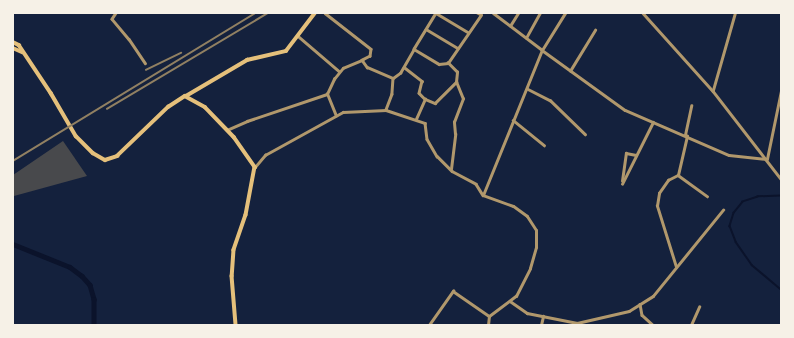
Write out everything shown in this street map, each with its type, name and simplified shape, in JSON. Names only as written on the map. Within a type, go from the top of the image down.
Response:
[{"type":"main road","points":[[13,42],[19,45],[76,136],[93,153],[105,160],[117,156],[168,107],[186,96],[247,60],[286,51],[315,13]]},
{"type":"main road","points":[[13,48],[22,52]]},
{"type":"main road","points":[[186,96],[205,107],[227,130],[256,167],[246,215],[234,250],[232,276],[236,325]]},
{"type":"street","points":[[116,13],[112,19],[129,38],[145,63]]},
{"type":"street","points":[[227,130],[247,121],[327,94],[339,72],[343,68],[370,56],[371,49],[325,13]]},
{"type":"street","points":[[393,78],[400,73],[404,67],[436,13],[468,32]]},
{"type":"street","points":[[414,49],[439,64],[448,63],[481,14],[477,13]]},
{"type":"street","points":[[493,13],[625,110],[729,155],[767,159]]},
{"type":"street","points":[[510,26],[518,13]]},
{"type":"street","points":[[526,38],[540,13]]},
{"type":"street","points":[[483,195],[513,120],[528,89],[542,50],[565,13]]},
{"type":"street","points":[[643,13],[713,91],[781,179]]},
{"type":"street","points":[[713,91],[735,13]]},
{"type":"street","points":[[426,30],[458,48]]},
{"type":"street","points":[[570,71],[595,30]]},
{"type":"street","points":[[297,36],[339,72]]},
{"type":"street","points":[[362,60],[367,67],[393,78]]},
{"type":"street","points":[[448,63],[457,72],[456,82],[463,99],[454,122],[455,134],[451,169]]},
{"type":"street","points":[[404,67],[422,81],[419,93],[425,99],[435,103],[456,82]]},
{"type":"street","points":[[386,110],[392,94],[393,78]]},
{"type":"street","points":[[528,89],[550,100],[585,134]]},
{"type":"street","points":[[767,159],[781,91]]},
{"type":"street","points":[[327,94],[336,116]]},
{"type":"street","points":[[416,119],[425,99]]},
{"type":"street","points":[[678,175],[691,106]]},
{"type":"street","points":[[256,167],[265,155],[343,112],[355,110],[386,110],[425,123],[427,139],[437,156],[451,169],[476,184],[483,195],[513,206],[527,216],[536,230],[530,268],[516,296],[489,316],[488,325]]},
{"type":"street","points":[[513,120],[544,145]]},
{"type":"street","points":[[636,155],[626,153],[622,184],[653,122]]},
{"type":"street","points":[[678,175],[707,196]]},
{"type":"street","points":[[676,267],[657,206],[662,189],[668,180],[678,175]]},
{"type":"street","points":[[510,301],[527,313],[577,323],[615,316],[653,296],[723,210]]},
{"type":"street","points":[[429,325],[453,291],[459,297],[489,316]]},
{"type":"street","points":[[640,304],[642,315],[653,325]]},
{"type":"street","points":[[690,325],[699,307]]},
{"type":"street","points":[[541,325],[543,316]]},
{"type":"building","points":[[63,141],[87,176],[14,196],[13,175]]},
{"type":"waterway","points":[[781,196],[758,197],[743,202],[734,213],[730,226],[736,242],[752,265],[781,289]]},
{"type":"waterway","points":[[13,244],[70,267],[82,276],[90,285],[94,299],[94,325]]},
{"type":"railway","points":[[13,161],[255,13]]},
{"type":"railway","points":[[107,109],[268,13]]},
{"type":"railway","points":[[146,70],[181,53]]}]
